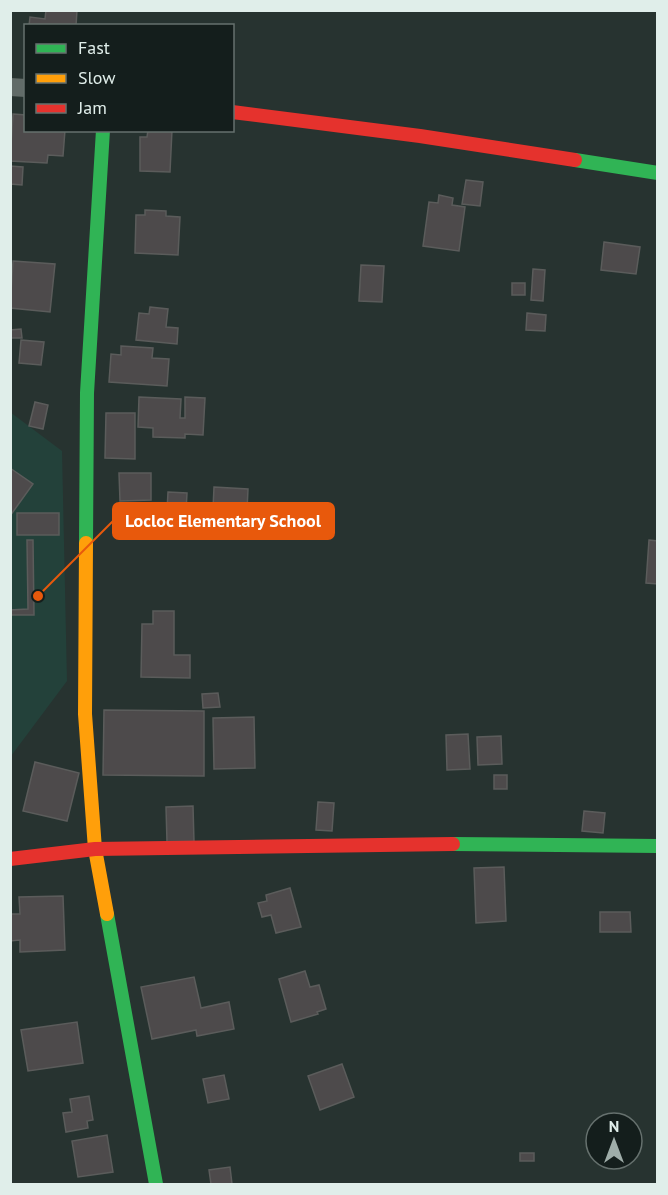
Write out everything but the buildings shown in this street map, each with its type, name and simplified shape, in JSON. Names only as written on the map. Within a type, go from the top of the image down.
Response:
[{"type":"street","points":[[234,112],[420,136],[657,173]]},
{"type":"street","points":[[103,132],[87,405],[85,714],[95,849],[156,1185]]},
{"type":"street","points":[[10,859],[95,849],[436,843],[657,846]]},
{"type":"shaded area","points":[[10,412],[62,451],[67,681],[11,756]]},
{"type":"traffic: fast","points":[[86,543],[87,393],[103,132]]},
{"type":"traffic: fast","points":[[575,160],[658,173]]},
{"type":"traffic: fast","points":[[453,844],[658,846]]},
{"type":"traffic: fast","points":[[107,914],[156,1184]]},
{"type":"traffic: slow","points":[[86,543],[85,714],[95,849],[107,914]]},
{"type":"traffic: jam","points":[[234,112],[420,136],[575,160]]},
{"type":"traffic: jam","points":[[10,859],[95,849],[453,844]]},
{"type":"place","name":"Locloc Elementary School","points":[[38,596]]}]
